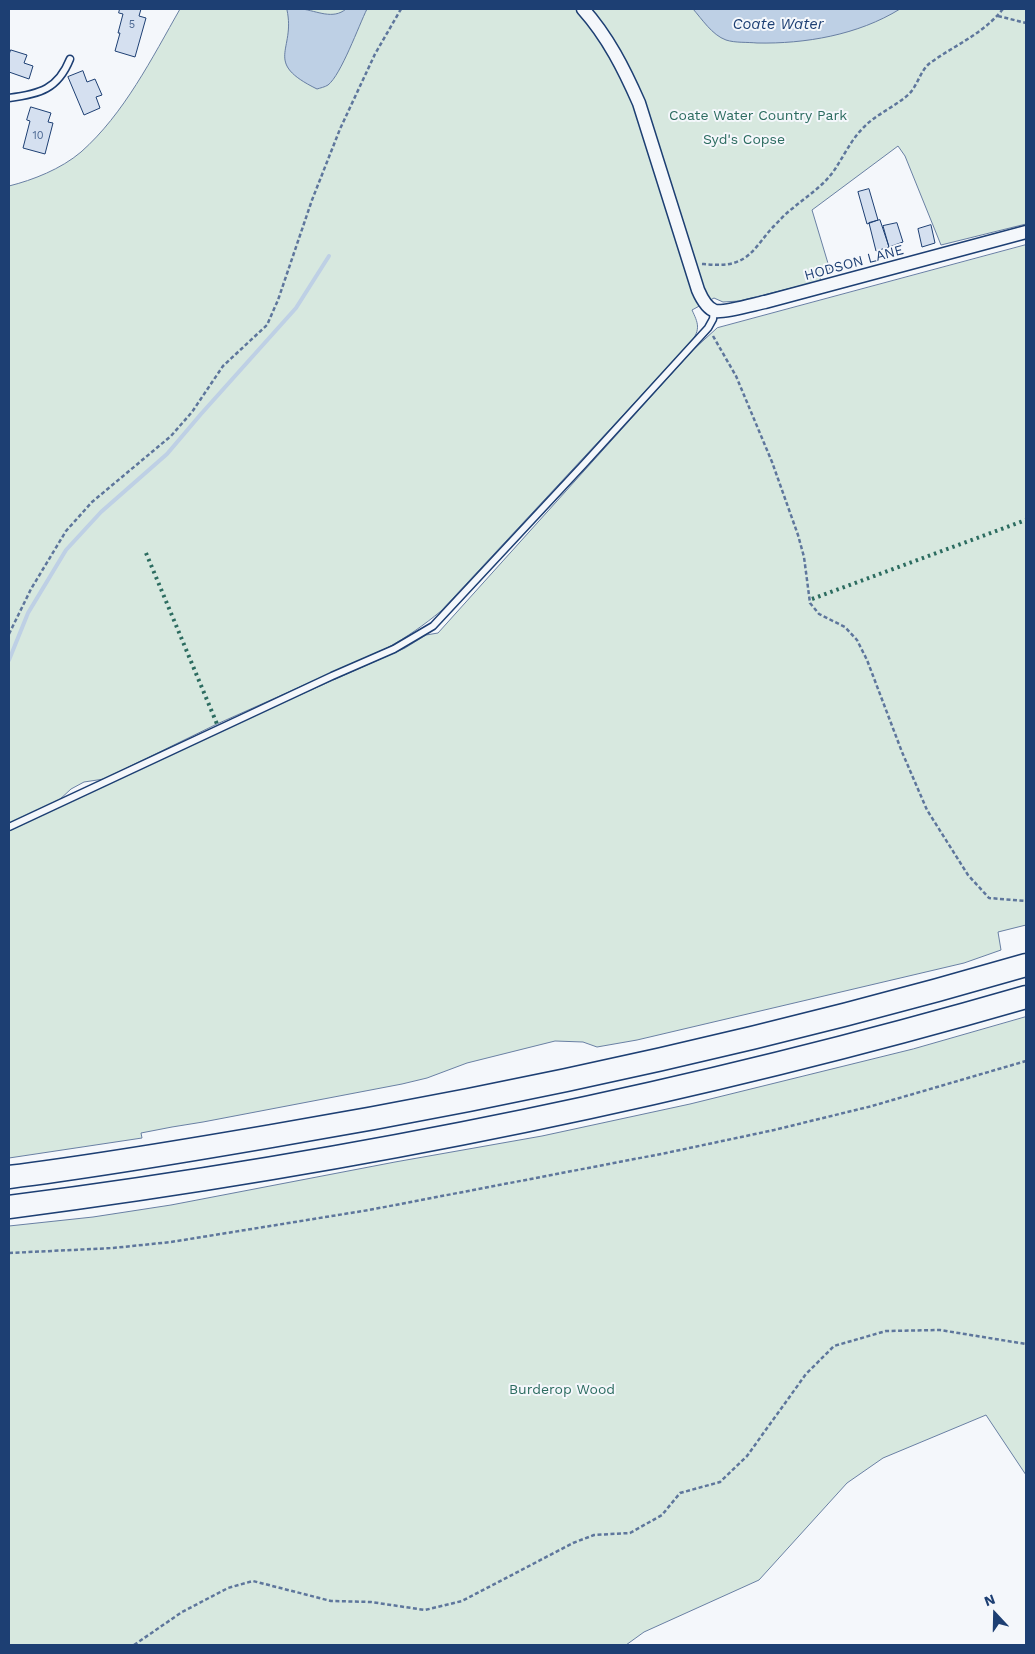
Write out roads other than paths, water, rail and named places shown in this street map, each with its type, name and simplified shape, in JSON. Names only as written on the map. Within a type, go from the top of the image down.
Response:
[{"type":"highway","points":[[9,1177],[251,1140],[472,1100],[634,1065],[795,1027],[1026,965]]},
{"type":"highway","points":[[9,1207],[98,1196],[258,1170],[482,1129],[656,1092],[875,1038],[1026,997]]},
{"type":"street","points":[[583,9],[603,34],[619,59],[636,97],[698,290],[702,299],[714,310]]},
{"type":"street","name":"HODSON LANE","points":[[714,310],[740,308],[765,302],[1026,232]]},
{"type":"lane","points":[[9,98],[39,92],[50,86],[64,73],[70,58]]},
{"type":"lane","points":[[9,826],[394,649],[433,626],[708,328],[713,319],[714,310]]},
{"type":"water","points":[[346,9],[367,9],[344,61],[333,80],[327,86],[317,89],[300,80],[290,71],[286,63],[285,55],[289,24],[287,10],[336,14]]},
{"type":"water","name":"Coate Water","points":[[693,9],[900,9],[867,25],[831,36],[794,42],[757,43],[733,42],[721,38]]},
{"type":"waterway","points":[[9,660],[28,613],[66,550],[101,512],[167,454],[296,308],[329,256]]},
{"type":"park label","name":"Coate Water Country Park","points":[[758,116]]},
{"type":"park label","name":"Syd's Copse","points":[[744,140]]},
{"type":"park label","name":"Burderop Wood","points":[[562,1390]]}]
